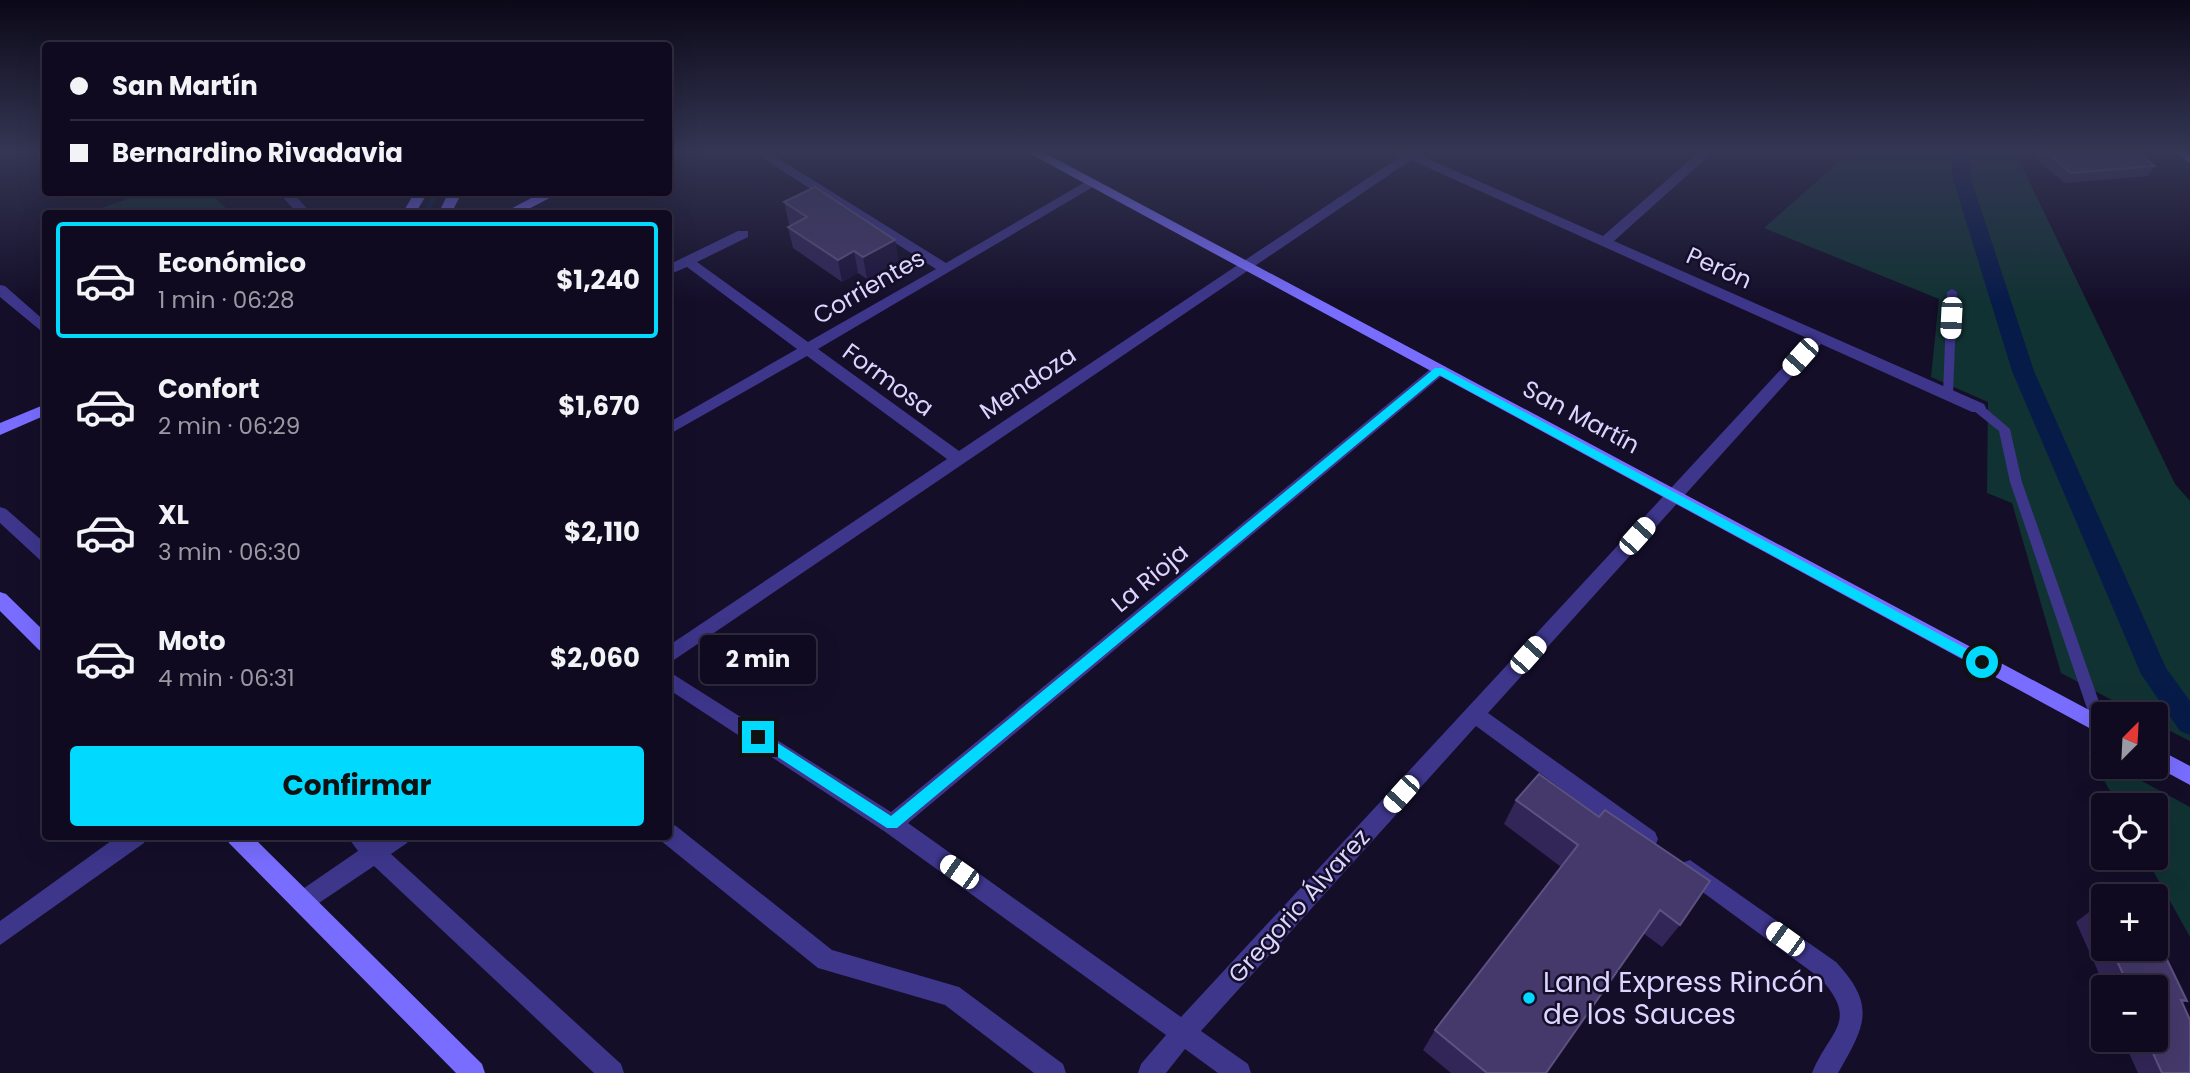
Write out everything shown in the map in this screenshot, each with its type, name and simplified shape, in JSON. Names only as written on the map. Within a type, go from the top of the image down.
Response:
[{"type":"street","points":[[516,210],[533,202]]},
{"type":"street","points":[[838,202],[946,269]]},
{"type":"street","name":"Corrientes","points":[[672,428],[1061,202]]},
{"type":"street","name":"San Martín","points":[[1126,202],[2091,721]]},
{"type":"street","name":"Mendoza","points":[[672,653],[1248,267],[1340,202]]},
{"type":"street","name":"Perón","points":[[1517,202],[1978,408]]},
{"type":"street","points":[[1604,242],[1650,202]]},
{"type":"street","points":[[672,269],[743,234]]},
{"type":"street","name":"Formosa","points":[[687,261],[960,460]]},
{"type":"street","points":[[0,289],[42,326]]},
{"type":"street","name":"Gregorio Álvarez","points":[[1150,1073],[1183,1033],[1819,337]]},
{"type":"street","name":"La Rioja","points":[[892,824],[1439,370]]},
{"type":"street","points":[[0,429],[42,411]]},
{"type":"street","points":[[0,513],[42,551]]},
{"type":"street","points":[[0,599],[42,641]]},
{"type":"street","points":[[672,682],[892,824],[1239,1073]]},
{"type":"street","points":[[1474,715],[1828,970],[1844,985],[1853,1000],[1854,1014],[1824,1073]]},
{"type":"street","points":[[2168,764],[2190,776]]},
{"type":"street","points":[[672,836],[826,960],[951,995],[1054,1073]]},
{"type":"street","points":[[0,934],[130,840]]},
{"type":"street","points":[[241,840],[464,1070]]},
{"type":"street","points":[[361,840],[612,1073]]},
{"type":"street","points":[[302,902],[393,840]]},
{"type":"lane","points":[[1948,394],[1952,292]]},
{"type":"lane","points":[[1978,408],[2004,429],[2010,445],[2016,482],[2093,702]]},
{"type":"green space","points":[[119,202],[220,202],[228,210],[96,210]]},
{"type":"green space","points":[[1793,202],[2039,202],[2175,484],[2190,501],[2190,741],[2168,730],[2168,702],[2115,702],[2061,673],[2012,503],[1987,493],[1988,402],[1931,377],[1939,299],[1764,228]]},
{"type":"green space","points":[[2103,779],[2138,779],[2164,793],[2111,793]]},
{"type":"green space","points":[[2168,795],[2190,807],[2190,937],[2168,898],[2168,884],[2160,884],[2153,870],[2168,870]]},
{"type":"building","points":[[784,202],[838,202],[895,240],[863,257],[854,251],[838,260],[788,227],[807,217]]},
{"type":"building","name":"Land Express Rincón de los Sauces","points":[[1539,774],[1599,817],[1605,810],[1710,881],[1680,925],[1660,910],[1546,1073],[1487,1073],[1435,1030],[1578,845],[1516,800]]},
{"type":"building","points":[[2117,961],[2168,961],[2187,1001],[2181,1000],[2190,1020],[2190,1073],[2162,1073],[2152,1052],[2168,1052],[2168,975],[2123,975]]},
{"type":"waterway","points":[[427,210],[432,202]]},
{"type":"waterway","points":[[1969,202],[2023,371],[2155,674],[2190,723]]},
{"type":"place","name":"Land Express Rincón de los Sauces","points":[[1529,998]]},
{"type":"route","points":[[758,737],[892,824],[1439,370],[1982,662]]}]
